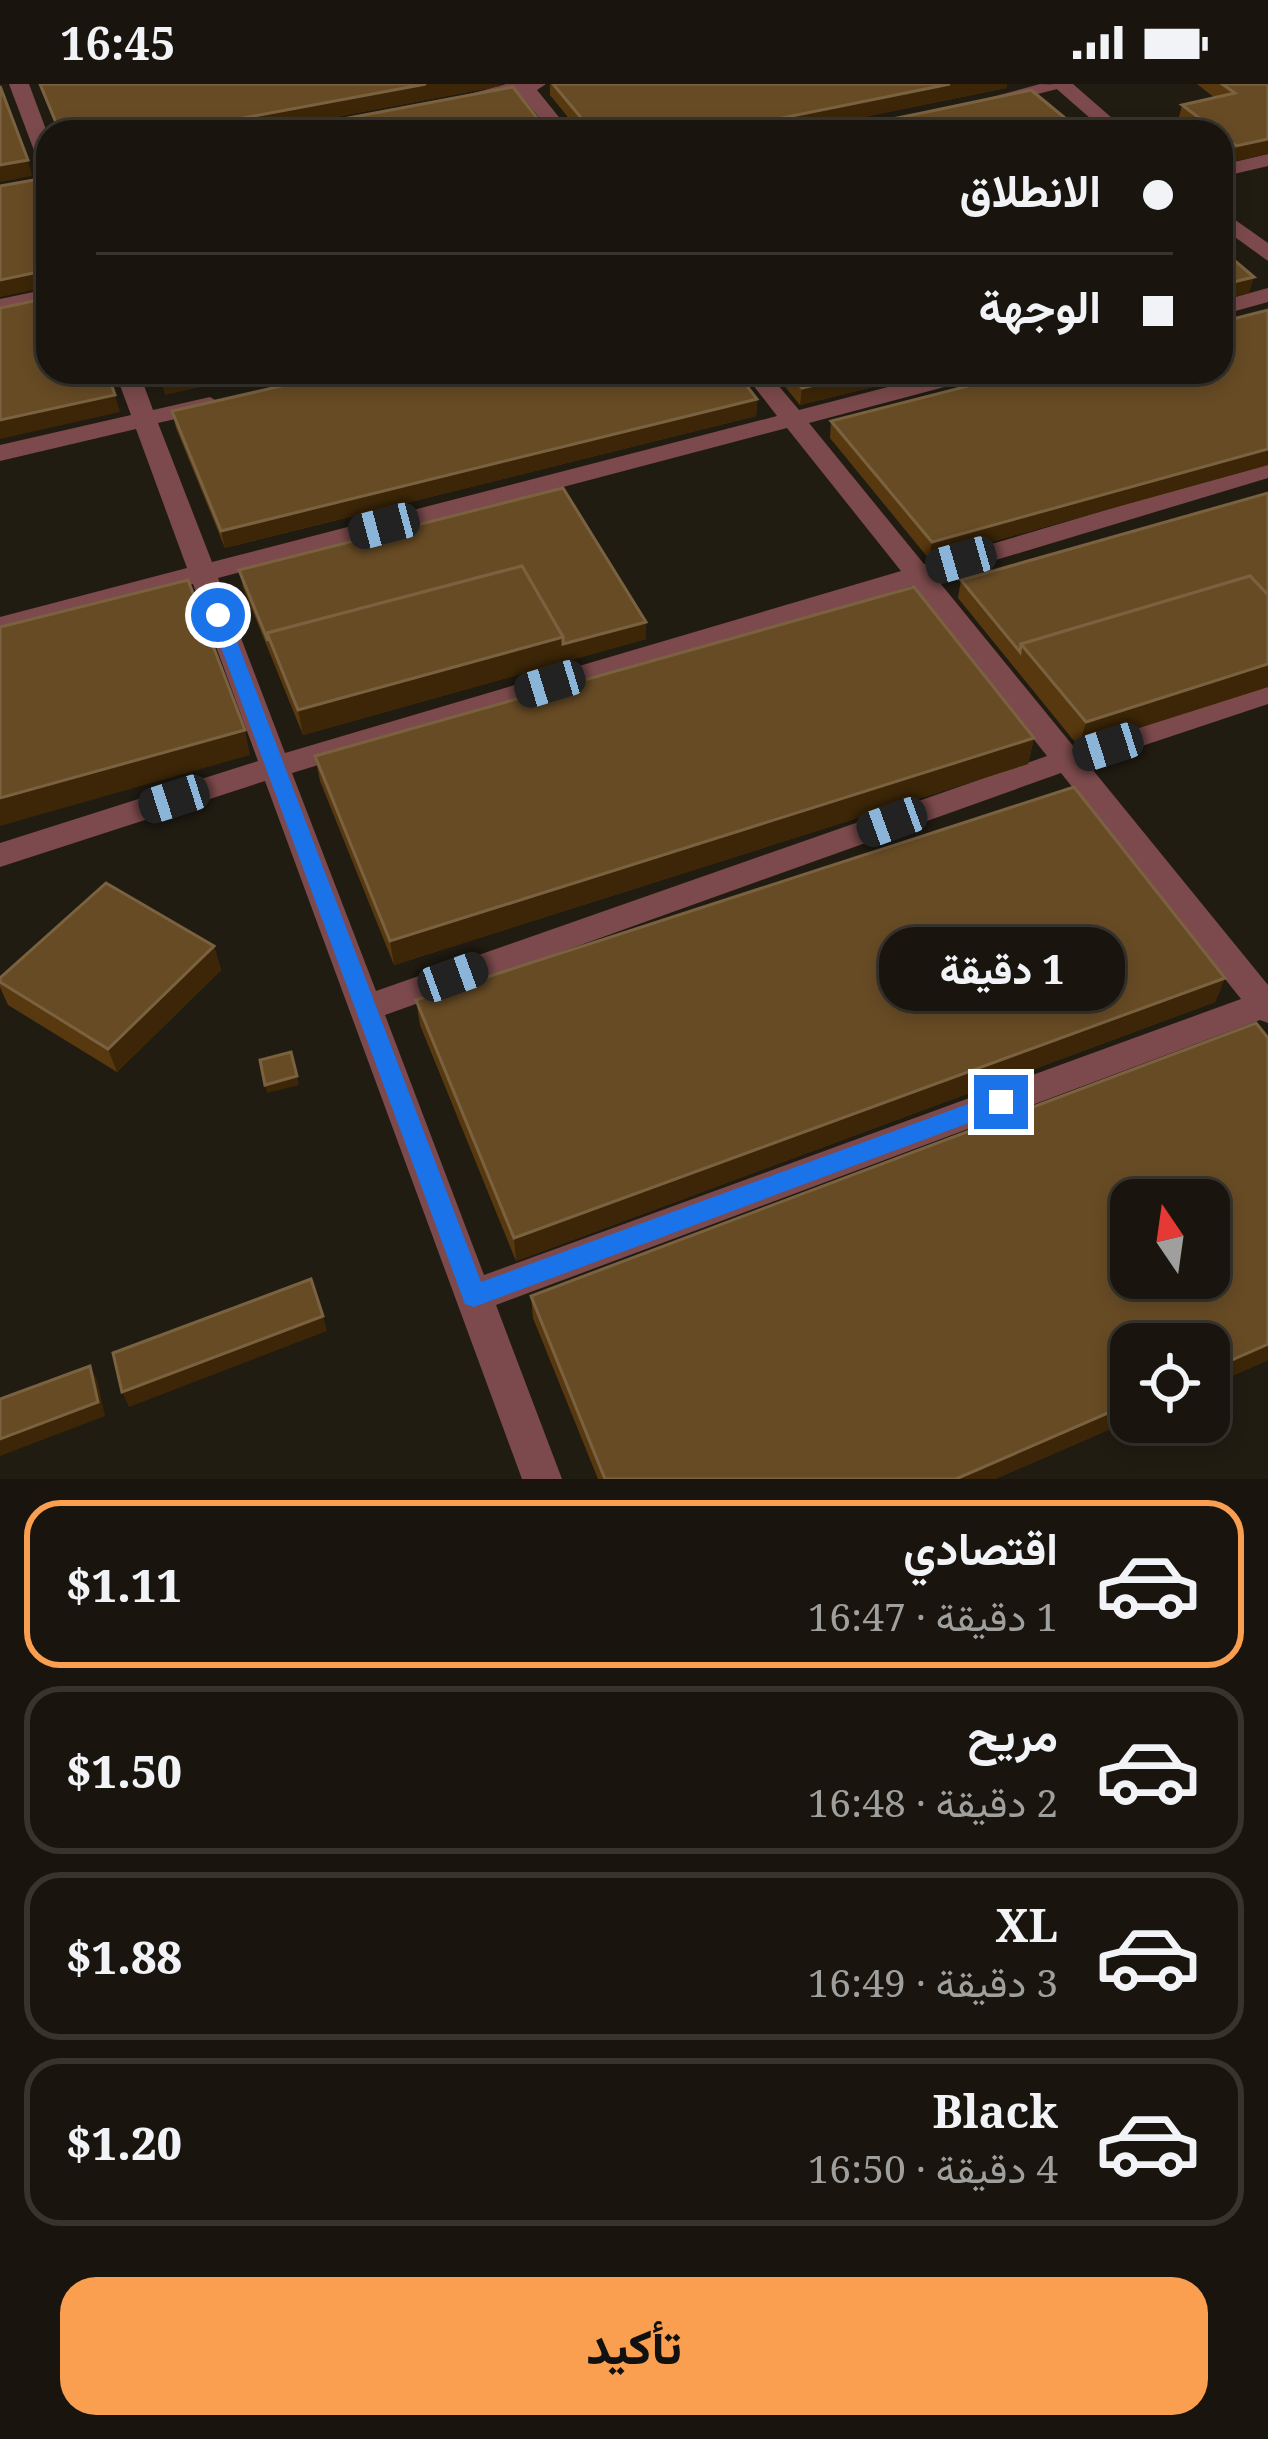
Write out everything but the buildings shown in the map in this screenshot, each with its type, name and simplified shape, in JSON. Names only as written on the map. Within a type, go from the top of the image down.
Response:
[{"type":"street","points":[[19,84],[36,129]]},
{"type":"street","points":[[454,100],[527,85],[552,120]]},
{"type":"street","points":[[970,104],[1062,85],[1104,120]]},
{"type":"street","points":[[1233,168],[1268,160]]},
{"type":"street","points":[[1233,226],[1268,254]]},
{"type":"street","points":[[1233,305],[1268,296]]},
{"type":"street","points":[[0,306],[36,298]]},
{"type":"street","points":[[132,384],[542,1479]]},
{"type":"street","points":[[474,1296],[1267,1006],[764,384]]},
{"type":"street","points":[[0,626],[928,384]]},
{"type":"street","points":[[0,453],[234,398]]},
{"type":"street","points":[[0,855],[275,767],[1268,470]]},
{"type":"street","points":[[366,1008],[1067,760],[1268,694]]},
{"type":"route","points":[[218,615],[474,1296],[1001,1102]]}]
